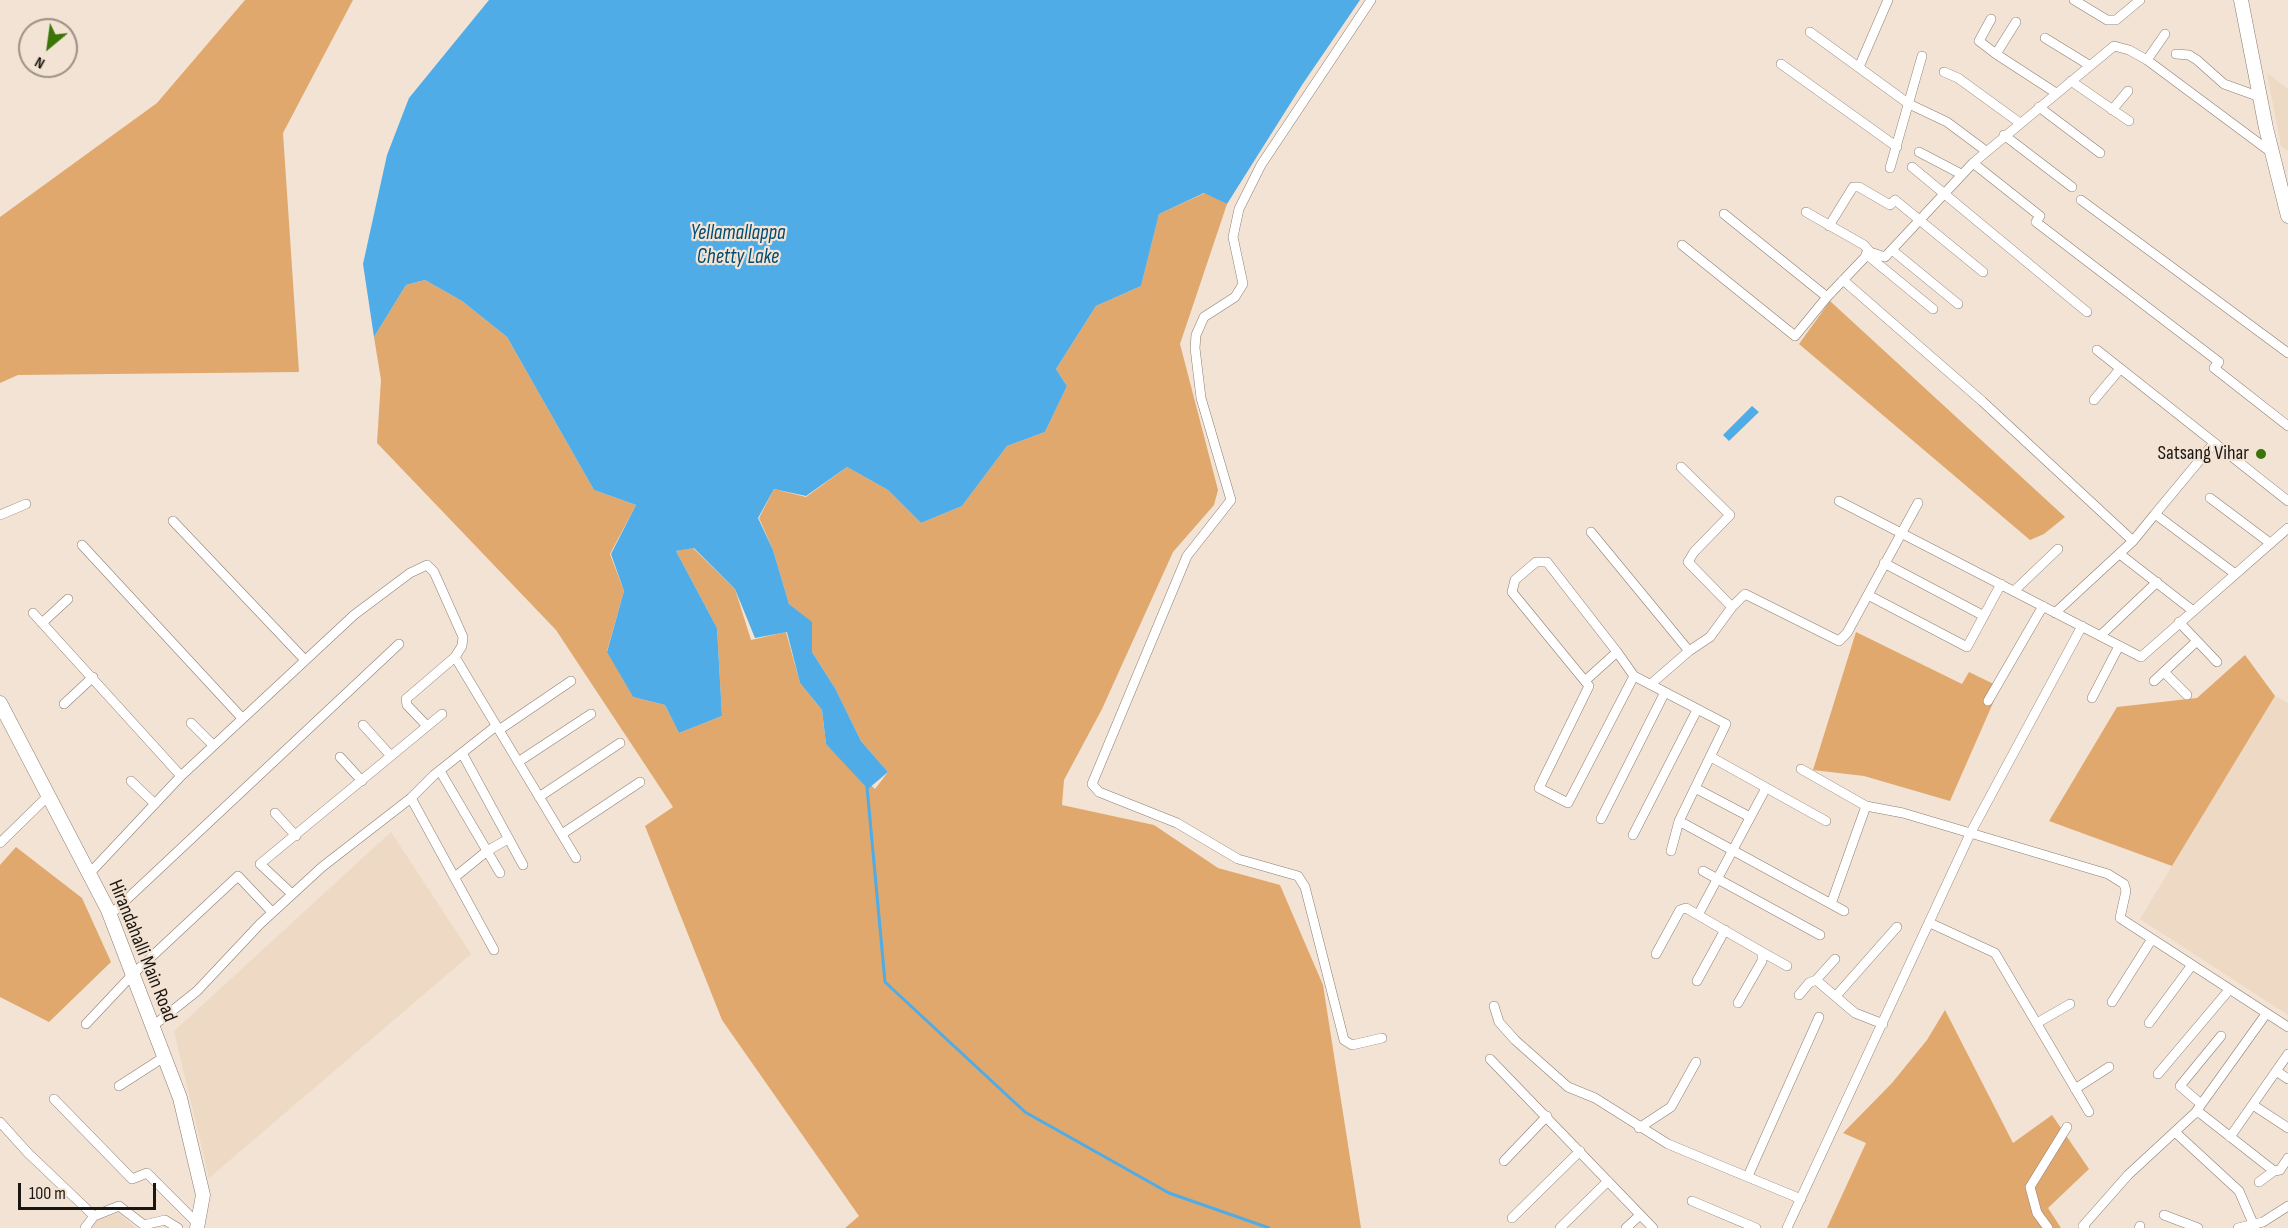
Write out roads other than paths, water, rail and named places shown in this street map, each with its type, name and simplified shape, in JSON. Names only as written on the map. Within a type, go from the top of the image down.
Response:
[{"type":"main road","points":[[2241,0],[2272,153],[2282,173],[2288,216]]},
{"type":"main road","name":"Hirandahalli Main Road","points":[[0,703],[5,725],[48,795],[110,915],[153,1026],[180,1098],[203,1195],[198,1226]]},
{"type":"street","points":[[1371,0],[1261,165],[1239,209],[1233,237],[1243,284],[1235,297],[1204,317],[1196,335],[1201,398],[1231,500],[1187,556],[1157,633],[1092,784],[1099,792],[1177,823],[1239,859],[1298,876],[1305,887],[1344,1040],[1352,1046],[1382,1038]]},
{"type":"street","points":[[1859,67],[1888,0]]},
{"type":"street","points":[[2076,0],[2108,20],[2116,20],[2140,0]]},
{"type":"street","points":[[1991,19],[1979,41],[2056,93]]},
{"type":"street","points":[[1996,54],[2016,22]]},
{"type":"street","points":[[1810,32],[1909,104],[1955,128],[1986,151]]},
{"type":"street","points":[[2146,60],[2165,34]]},
{"type":"street","points":[[2045,38],[2089,65]]},
{"type":"street","points":[[1868,253],[1885,257],[1960,174],[2004,135],[2114,46],[2129,50],[2146,60],[2272,153]]},
{"type":"street","points":[[2176,54],[2189,55],[2224,84],[2260,97]]},
{"type":"street","points":[[1890,168],[1922,56]]},
{"type":"street","points":[[1781,64],[1897,147]]},
{"type":"street","points":[[1944,72],[1958,78],[2020,123]]},
{"type":"street","points":[[2070,81],[2129,122]]},
{"type":"street","points":[[2112,110],[2128,91]]},
{"type":"street","points":[[2039,107],[2100,153]]},
{"type":"street","points":[[2004,135],[2072,187]]},
{"type":"street","points":[[1919,152],[1960,174]]},
{"type":"street","points":[[1973,163],[2040,216],[2036,222],[2219,362],[2214,368],[2288,426]]},
{"type":"street","points":[[1912,167],[2087,312]]},
{"type":"street","points":[[1829,226],[1853,187],[1859,187],[1890,206],[1895,200],[1983,272]]},
{"type":"street","points":[[2082,200],[2288,354]]},
{"type":"street","points":[[1806,212],[1864,245],[1868,253],[1933,309]]},
{"type":"street","points":[[1724,214],[1827,297]]},
{"type":"street","points":[[1682,245],[1795,336],[1868,253]]},
{"type":"street","points":[[1892,250],[1958,304]]},
{"type":"street","points":[[1843,280],[1982,401],[2133,541]]},
{"type":"street","points":[[2097,350],[2288,501]]},
{"type":"street","points":[[2094,400],[2120,369]]},
{"type":"street","points":[[2055,613],[2121,555],[2214,443]]},
{"type":"street","points":[[1681,467],[1730,515],[1694,552],[1688,562],[1732,607]]},
{"type":"street","points":[[2210,498],[2270,543]]},
{"type":"street","points":[[1839,501],[2141,657],[2288,528]]},
{"type":"street","points":[[1652,684],[1689,651],[1710,637],[1732,607],[1745,594],[1839,641],[1847,633],[1918,502]]},
{"type":"street","points":[[0,515],[26,504]]},
{"type":"street","points":[[2155,514],[2234,573]]},
{"type":"street","points":[[173,520],[304,660]]},
{"type":"street","points":[[1591,532],[1689,651]]},
{"type":"street","points":[[82,545],[242,718]]},
{"type":"street","points":[[2014,591],[2058,549]]},
{"type":"street","points":[[2121,555],[2192,610]]},
{"type":"street","points":[[1634,675],[1568,803],[1539,788],[1589,686],[1512,592],[1515,580],[1536,562],[1546,562],[1634,675],[1726,724],[1679,821],[1671,851]]},
{"type":"street","points":[[1884,563],[1984,616]]},
{"type":"street","points":[[89,874],[181,776],[304,660],[354,615],[410,573],[427,565],[434,572],[460,628],[462,646],[455,657],[406,699],[407,705],[427,726]]},
{"type":"street","points":[[2100,636],[2157,582]]},
{"type":"street","points":[[1868,595],[1967,647],[2001,584]]},
{"type":"street","points":[[42,623],[68,599]]},
{"type":"street","points":[[1988,701],[2043,606]]},
{"type":"street","points":[[33,613],[181,776]]},
{"type":"street","points":[[2179,622],[2217,662]]},
{"type":"street","points":[[1787,1228],[1971,832],[2082,626]]},
{"type":"street","points":[[2154,681],[2198,641]]},
{"type":"street","points":[[110,915],[399,644]]},
{"type":"street","points":[[2092,698],[2119,646]]},
{"type":"street","points":[[1586,680],[1617,652]]},
{"type":"street","points":[[455,657],[576,858]]},
{"type":"street","points":[[2164,672],[2187,696]]},
{"type":"street","points":[[64,704],[93,677]]},
{"type":"street","points":[[153,1026],[197,991],[272,912],[335,856],[411,798],[462,753],[572,681]]},
{"type":"street","points":[[1601,819],[1665,692]]},
{"type":"street","points":[[1633,835],[1697,710]]},
{"type":"street","points":[[292,894],[260,864],[442,714]]},
{"type":"street","points":[[518,762],[591,714]]},
{"type":"street","points":[[191,723],[213,745]]},
{"type":"street","points":[[363,725],[392,756]]},
{"type":"street","points":[[539,797],[620,743]]},
{"type":"street","points":[[462,753],[523,865]]},
{"type":"street","points":[[340,757],[362,781]]},
{"type":"street","points":[[1711,757],[1826,821]]},
{"type":"street","points":[[1801,769],[1866,806],[1903,813],[1971,832],[2108,874],[2124,884],[2126,891],[2120,918],[2288,1027]]},
{"type":"street","points":[[440,771],[500,873]]},
{"type":"street","points":[[131,782],[155,804]]},
{"type":"street","points":[[562,834],[640,782]]},
{"type":"street","points":[[1695,788],[1750,817]]},
{"type":"street","points":[[1698,915],[1766,788]]},
{"type":"street","points":[[0,843],[48,795]]},
{"type":"street","points":[[411,798],[494,950]]},
{"type":"street","points":[[1831,904],[1866,806]]},
{"type":"street","points":[[275,813],[296,836]]},
{"type":"street","points":[[1679,821],[1844,911]]},
{"type":"street","points":[[454,877],[487,851],[508,839]]},
{"type":"street","points":[[1703,871],[1820,935]]},
{"type":"street","points":[[86,1024],[133,974],[238,876],[272,912]]},
{"type":"street","points":[[1656,954],[1680,910],[1686,909],[1786,966]]},
{"type":"street","points":[[1930,923],[1995,953],[2089,1112]]},
{"type":"street","points":[[1836,996],[1897,927]]},
{"type":"street","points":[[1697,981],[1725,930]]},
{"type":"street","points":[[2112,1002],[2152,939]]},
{"type":"street","points":[[1738,1004],[1762,961],[1762,952]]},
{"type":"street","points":[[1799,995],[1835,960]]},
{"type":"street","points":[[2149,1023],[2192,965]]},
{"type":"street","points":[[1816,980],[1855,1013],[1883,1024]]},
{"type":"street","points":[[2158,1074],[2229,990]]},
{"type":"street","points":[[2037,1023],[2070,1004]]},
{"type":"street","points":[[1494,1006],[1499,1022],[1535,1060],[1568,1087],[1595,1098],[1639,1128],[1668,1144],[1801,1199]]},
{"type":"street","points":[[2083,1227],[2128,1175],[2195,1113],[2266,1014]]},
{"type":"street","points":[[1748,1176],[1818,1017]]},
{"type":"street","points":[[2201,1104],[2180,1086],[2220,1036]]},
{"type":"street","points":[[2230,1137],[2288,1054]]},
{"type":"street","points":[[119,1086],[165,1058]]},
{"type":"street","points":[[1490,1059],[1653,1228]]},
{"type":"street","points":[[1639,1128],[1671,1107],[1696,1062]]},
{"type":"street","points":[[2075,1089],[2109,1067]]},
{"type":"street","points":[[2276,1071],[2288,1079]]},
{"type":"street","points":[[54,1099],[132,1179],[147,1173],[198,1226]]},
{"type":"street","points":[[2253,1105],[2288,1128]]},
{"type":"street","points":[[2195,1113],[2200,1113],[2274,1171]]},
{"type":"street","points":[[1504,1161],[1547,1116]]},
{"type":"street","points":[[0,1122],[28,1153],[94,1216]]},
{"type":"street","points":[[2048,1228],[2037,1213],[2030,1188],[2067,1127]]},
{"type":"street","points":[[2175,1132],[2239,1191],[2254,1227]]},
{"type":"street","points":[[1512,1218],[1580,1151]]},
{"type":"street","points":[[2259,1182],[2274,1171],[2280,1170],[2288,1158]]},
{"type":"street","points":[[1560,1228],[1608,1181]]},
{"type":"street","points":[[1692,1202],[1756,1228]]},
{"type":"street","points":[[85,1228],[94,1216],[119,1206],[144,1225],[165,1220],[178,1228]]},
{"type":"street","points":[[2238,1228],[2254,1227],[2277,1215],[2288,1206]]},
{"type":"street","points":[[1626,1228],[1640,1215]]},
{"type":"street","points":[[2164,1215],[2193,1227]]},
{"type":"water","name":"Yellamallappa Chetty Lake","points":[[489,0],[1360,0],[1302,85],[1227,204],[1204,193],[1159,214],[1141,286],[1096,306],[1056,369],[1067,386],[1045,432],[1007,446],[962,506],[921,523],[888,490],[847,467],[806,496],[774,489],[758,518],[773,550],[789,604],[812,622],[812,652],[835,688],[861,741],[888,772],[868,789],[826,744],[822,710],[800,683],[787,632],[755,638],[735,589],[694,548],[676,551],[717,628],[722,716],[679,733],[665,705],[633,697],[607,652],[624,591],[611,554],[636,505],[594,490],[507,337],[462,301],[425,280],[406,285],[374,337],[363,264],[387,155],[409,98]]},
{"type":"water","points":[[1752,406],[1759,412],[1729,441],[1723,435]]},
{"type":"waterway","points":[[867,787],[885,982],[1025,1112],[1169,1193],[1269,1228]]},
{"type":"place","name":"Satsang Vihar","points":[[2261,454]]}]
